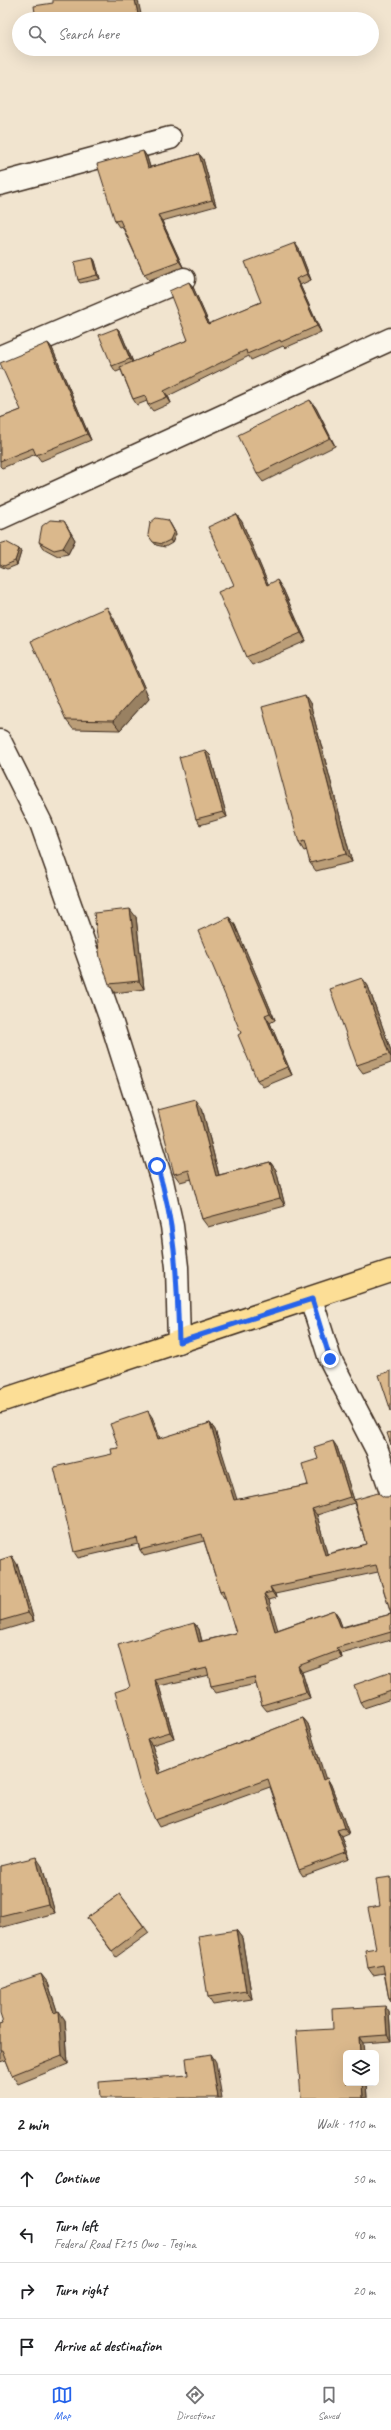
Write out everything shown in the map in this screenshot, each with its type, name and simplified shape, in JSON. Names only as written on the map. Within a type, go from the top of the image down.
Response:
[{"type":"main road","points":[[0,1401],[312,1299],[391,1271]]},
{"type":"street","points":[[0,184],[170,138]]},
{"type":"street","points":[[0,357],[184,279]]},
{"type":"street","points":[[0,518],[391,339]]},
{"type":"street","points":[[0,741],[41,823],[110,1017],[162,1181],[172,1226],[177,1267],[179,1342]]},
{"type":"street","points":[[312,1299],[330,1359],[377,1450],[391,1491]]},
{"type":"building","points":[[53,0],[135,0],[138,12],[35,12],[34,6],[53,3]]},
{"type":"building","points":[[143,151],[148,168],[199,154],[212,200],[158,215],[179,261],[144,274],[120,220],[115,221],[97,164]]},
{"type":"building","points":[[295,243],[307,274],[296,279],[317,326],[281,342],[280,340],[247,354],[246,350],[164,391],[167,397],[148,405],[145,395],[133,399],[120,367],[188,340],[169,291],[189,282],[208,324],[261,302],[245,262]]},
{"type":"building","points":[[93,258],[97,275],[78,280],[74,262]]},
{"type":"building","points":[[117,328],[130,359],[112,366],[99,335]]},
{"type":"building","points":[[48,343],[87,434],[36,455],[33,448],[0,461],[0,418],[21,410],[0,363]]},
{"type":"building","points":[[310,400],[330,438],[257,474],[238,435]]},
{"type":"building","points":[[236,514],[267,585],[277,580],[301,633],[246,657],[218,592],[234,585],[208,527]]},
{"type":"building","points":[[156,518],[168,520],[174,531],[170,540],[162,544],[153,542],[148,535],[150,523]]},
{"type":"building","points":[[50,520],[64,521],[71,534],[63,548],[54,550],[39,542],[42,526]]},
{"type":"building","points":[[6,542],[19,549],[15,561],[4,566],[0,564],[0,544]]},
{"type":"building","points":[[107,607],[143,688],[113,721],[66,720],[31,641]]},
{"type":"building","points":[[305,695],[346,854],[310,863],[304,841],[299,843],[262,707]]},
{"type":"building","points":[[205,750],[223,812],[196,819],[179,757]]},
{"type":"building","points":[[130,909],[139,981],[109,984],[100,958],[94,913]]},
{"type":"building","points":[[229,917],[270,1013],[265,1015],[287,1067],[257,1080],[238,1035],[241,1033],[198,931]]},
{"type":"building","points":[[362,978],[389,1054],[357,1065],[330,989]]},
{"type":"building","points":[[196,1100],[216,1176],[270,1162],[280,1198],[202,1219],[189,1170],[174,1174],[158,1110]]},
{"type":"building","points":[[391,1371],[391,1411],[379,1375]]},
{"type":"building","points":[[148,1411],[158,1439],[210,1423],[234,1500],[308,1485],[302,1464],[318,1459],[314,1447],[333,1441],[350,1497],[312,1509],[325,1555],[366,1544],[354,1500],[378,1493],[384,1497],[391,1496],[391,1614],[391,1632],[336,1648],[338,1651],[298,1666],[306,1692],[262,1705],[254,1677],[211,1686],[207,1668],[155,1680],[170,1732],[147,1739],[158,1774],[303,1718],[323,1780],[327,1778],[344,1828],[337,1830],[346,1853],[299,1870],[268,1779],[155,1820],[139,1781],[115,1692],[130,1687],[118,1645],[194,1623],[199,1642],[236,1633],[223,1590],[220,1591],[202,1534],[140,1550],[137,1538],[74,1552],[54,1467],[112,1454],[111,1449],[119,1448],[110,1424]],"holes":[[[376,1565],[391,1614],[341,1628],[334,1610],[275,1631],[264,1594],[272,1592],[270,1587]]]},
{"type":"building","points":[[391,1432],[391,1445],[387,1433]]},
{"type":"building","points":[[12,1556],[28,1613],[0,1621],[0,1560]]},
{"type":"building","points":[[391,1672],[391,1691],[360,1702],[354,1685]]},
{"type":"building","points":[[36,1857],[48,1904],[0,1916],[0,1866]]},
{"type":"building","points":[[391,1877],[391,1999],[389,1999],[383,1965],[368,1968],[365,1950],[376,1948],[368,1908],[380,1906],[376,1879]]},
{"type":"building","points":[[120,1894],[144,1927],[112,1951],[87,1918]]},
{"type":"building","points":[[236,1930],[246,1991],[208,1997],[198,1936]]},
{"type":"building","points":[[41,1974],[54,2013],[59,2011],[62,2055],[12,2075],[2,2050],[0,2050],[0,2024],[3,2023],[0,2014],[0,1988]]},
{"type":"building","points":[[385,2006],[387,2035],[359,2037],[360,2050],[343,2050],[343,2086],[362,2086],[363,2098],[301,2098],[296,2031],[333,2029],[332,2009]]},
{"type":"building","points":[[211,2054],[218,2098],[100,2098],[99,2082],[188,2075],[186,2058]]},
{"type":"route","points":[[157,1166],[162,1181],[172,1226],[177,1267],[179,1342],[312,1299],[330,1359]]}]
